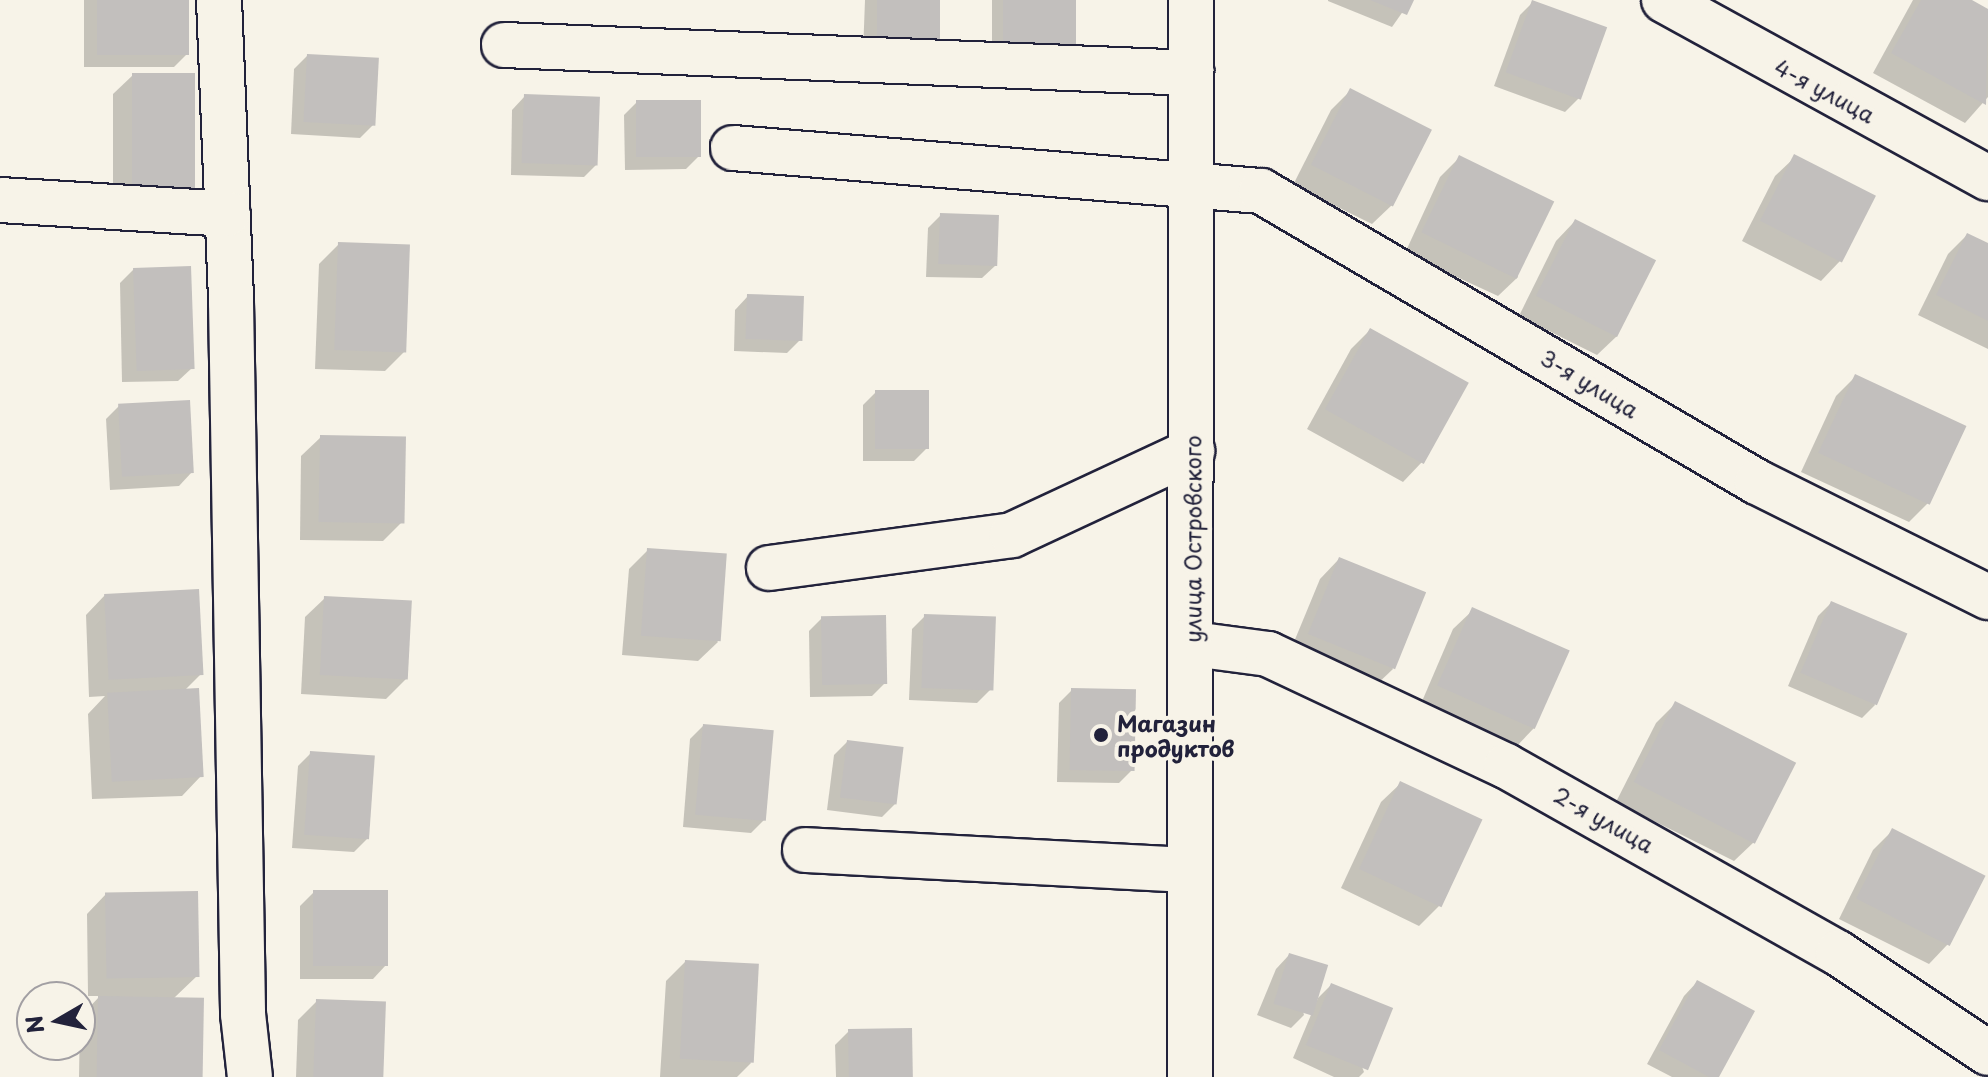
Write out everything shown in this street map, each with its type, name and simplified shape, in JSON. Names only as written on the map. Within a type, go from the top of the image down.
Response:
[{"type":"street","points":[[219,0],[228,214],[243,1014],[250,1077]]},
{"type":"street","name":"улица Островского","points":[[1190,1077],[1189,870],[1193,644],[1191,0]]},
{"type":"street","name":"4-я улица","points":[[1664,0],[1988,178]]},
{"type":"street","points":[[504,45],[1191,73]]},
{"type":"street","name":"3-я улица","points":[[733,148],[1191,182],[1261,191],[1757,482],[1988,597]]},
{"type":"street","points":[[0,200],[228,214]]},
{"type":"street","points":[[769,568],[1012,535],[1192,451]]},
{"type":"street","name":"2-я улица","points":[[1193,644],[1268,654],[1506,766],[1838,953],[1988,1053]]},
{"type":"street","points":[[805,850],[1189,870]]},
{"type":"building","points":[[97,0],[189,0],[189,55],[97,55]]},
{"type":"building","points":[[877,0],[940,0],[940,41],[877,41]]},
{"type":"building","points":[[1003,0],[1076,0],[1076,51],[1003,51]]},
{"type":"building","points":[[1370,0],[1414,0],[1407,15]]},
{"type":"building","points":[[1532,0],[1607,27],[1581,100],[1506,72]]},
{"type":"building","points":[[1921,0],[1972,0],[1988,9],[1986,105],[1891,53]]},
{"type":"building","points":[[307,54],[379,58],[375,126],[303,122]]},
{"type":"building","points":[[132,73],[195,73],[195,191],[132,191]]},
{"type":"building","points":[[1350,88],[1432,130],[1393,206],[1311,165]]},
{"type":"building","points":[[524,94],[600,97],[598,166],[522,163]]},
{"type":"building","points":[[636,100],[701,100],[701,157],[636,157]]},
{"type":"building","points":[[1794,154],[1876,196],[1842,263],[1760,221]]},
{"type":"building","points":[[1459,155],[1554,201],[1517,279],[1421,232]]},
{"type":"building","points":[[940,213],[999,215],[997,266],[938,264]]},
{"type":"building","points":[[1575,219],[1656,260],[1617,337],[1536,296]]},
{"type":"building","points":[[1967,233],[1988,243],[1988,321],[1936,295]]},
{"type":"building","points":[[338,242],[410,245],[406,352],[334,350]]},
{"type":"building","points":[[191,266],[195,369],[137,371],[133,268]]},
{"type":"building","points":[[747,294],[804,296],[802,341],[745,339]]},
{"type":"building","points":[[1370,328],[1469,383],[1424,464],[1325,409]]},
{"type":"building","points":[[1855,374],[1966,426],[1930,505],[1818,453]]},
{"type":"building","points":[[875,390],[929,390],[929,449],[875,449]]},
{"type":"building","points":[[190,400],[194,473],[122,477],[118,404]]},
{"type":"building","points":[[320,435],[406,437],[404,523],[318,522]]},
{"type":"building","points":[[647,548],[727,554],[721,641],[641,636]]},
{"type":"building","points":[[1339,557],[1426,592],[1395,669],[1308,634]]},
{"type":"building","points":[[199,589],[204,675],[109,680],[104,594]]},
{"type":"building","points":[[324,596],[412,601],[408,679],[320,675]]},
{"type":"building","points":[[1831,601],[1907,633],[1877,705],[1801,673]]},
{"type":"building","points":[[1472,607],[1570,651],[1535,729],[1437,686]]},
{"type":"building","points":[[924,614],[996,617],[993,690],[921,688]]},
{"type":"building","points":[[886,615],[887,684],[822,685],[821,616]]},
{"type":"building","points":[[199,688],[204,777],[112,782],[107,693]]},
{"type":"building","points":[[1071,688],[1136,689],[1135,771],[1070,770]]},
{"type":"building","points":[[1675,701],[1796,763],[1755,844],[1634,782]]},
{"type":"building","points":[[703,724],[774,730],[766,821],[695,815]]},
{"type":"building","points":[[847,740],[904,747],[897,805],[840,798]]},
{"type":"building","points":[[310,751],[375,756],[369,839],[304,835]]},
{"type":"building","points":[[1400,781],[1482,819],[1441,907],[1359,869]]},
{"type":"building","points":[[1892,828],[1986,876],[1950,946],[1856,898]]},
{"type":"building","points":[[313,890],[388,890],[388,966],[313,966]]},
{"type":"building","points":[[198,891],[200,977],[107,979],[105,893]]},
{"type":"building","points":[[1289,953],[1328,965],[1313,1016],[1274,1004]]},
{"type":"building","points":[[685,960],[759,964],[754,1063],[680,1059]]},
{"type":"building","points":[[1697,980],[1755,1011],[1719,1077],[1709,1077],[1659,1050]]},
{"type":"building","points":[[1331,983],[1393,1008],[1368,1070],[1306,1045]]},
{"type":"building","points":[[98,996],[204,998],[203,1077],[97,1077]]},
{"type":"building","points":[[316,999],[386,1001],[383,1077],[313,1077]]},
{"type":"building","points":[[912,1028],[913,1077],[849,1077],[848,1029]]},
{"type":"place","name":"Магазин продуктов","points":[[1101,735]]}]
